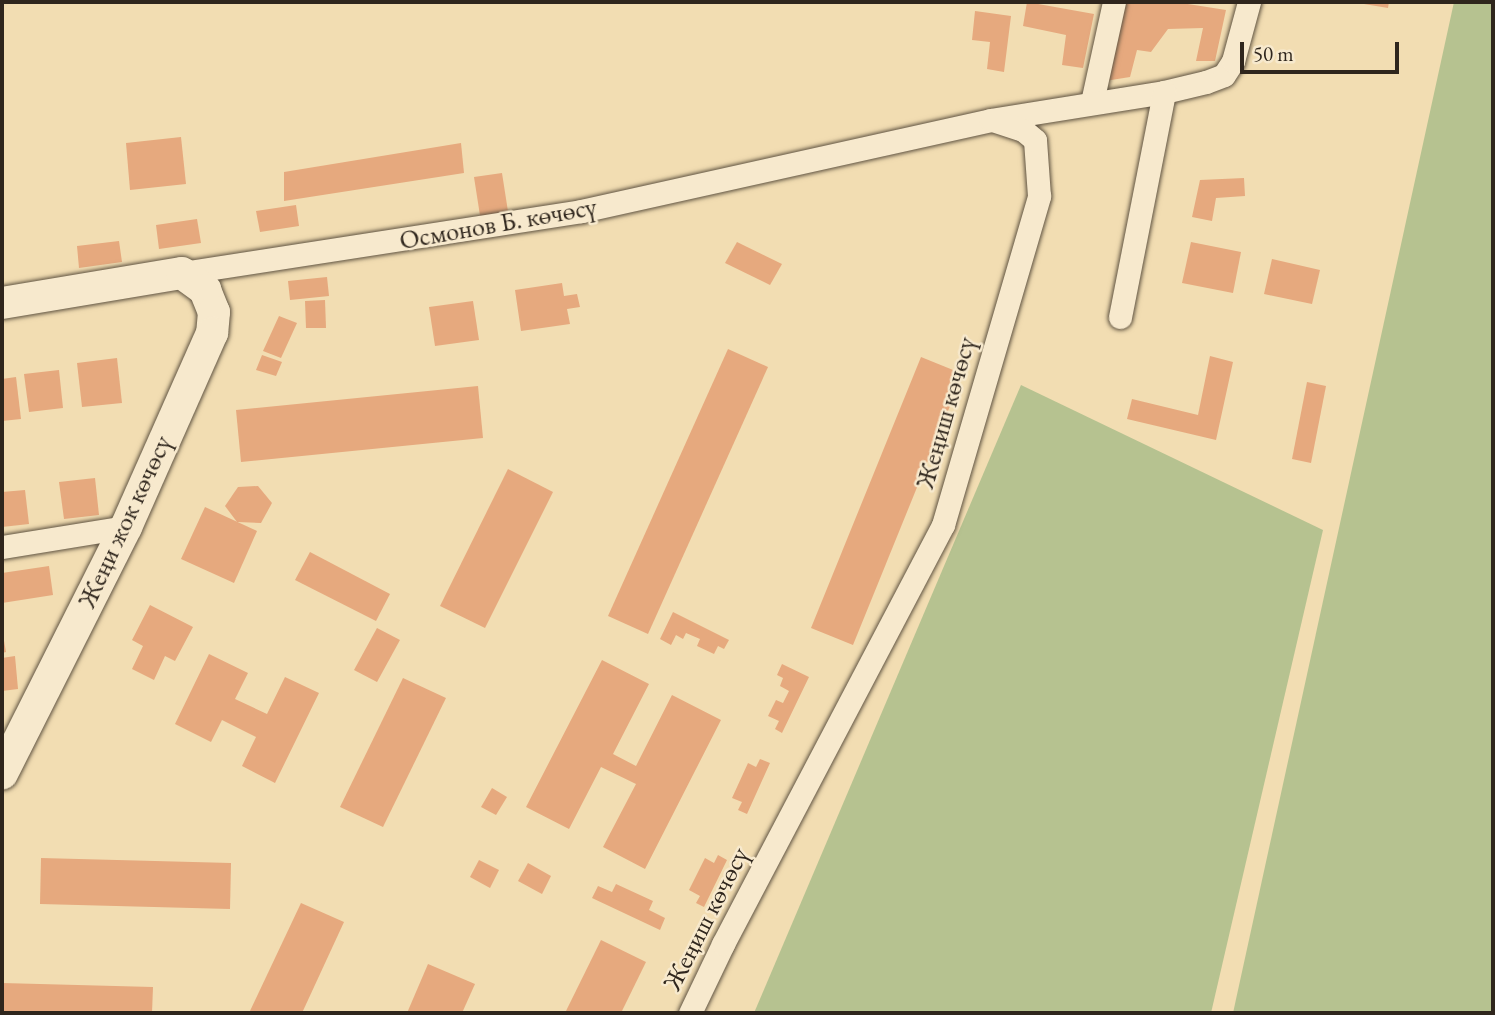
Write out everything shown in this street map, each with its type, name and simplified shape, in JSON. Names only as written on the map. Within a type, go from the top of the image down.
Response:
[{"type":"main road","name":"Осмонов Б. көчөсү","points":[[2,303],[182,273]]},
{"type":"main road","name":"Жеңи жок көчөсү","points":[[2,774],[126,527],[212,333],[215,312],[205,290],[182,273]]},
{"type":"street","points":[[1092,102],[1114,2]]},
{"type":"street","points":[[990,120],[1164,92],[1224,75],[1238,49],[1249,2]]},
{"type":"street","points":[[1120,317],[1164,92]]},
{"type":"street","name":"Осмонов Б. көчөсү","points":[[182,273],[581,211],[990,120]]},
{"type":"street","name":"Жеңиш көчөсү","points":[[690,1013],[723,944],[943,525],[1040,196],[1035,140],[1023,130],[990,120]]},
{"type":"street","points":[[2,547],[126,527]]},
{"type":"green space","points":[[1454,2],[1493,2],[1493,1013],[1233,1013]]},
{"type":"green space","points":[[1021,385],[1323,530],[1211,1013],[754,1013]]},
{"type":"building","points":[[1027,2],[1094,14],[1083,68],[1062,65],[1066,35],[1023,26]]},
{"type":"building","points":[[1126,2],[1175,2],[1226,10],[1215,61],[1196,61],[1203,28],[1168,29],[1151,52],[1137,50],[1130,77],[1105,81]]},
{"type":"building","points":[[1352,2],[1389,2],[1388,8]]},
{"type":"building","points":[[975,11],[1011,16],[1004,72],[987,69],[990,42],[972,40]]},
{"type":"building","points":[[181,137],[186,184],[130,190],[126,143]]},
{"type":"building","points":[[461,143],[464,173],[284,201],[284,172]]},
{"type":"building","points":[[502,173],[509,218],[481,222],[474,177]]},
{"type":"building","points":[[1244,178],[1245,196],[1216,198],[1212,221],[1192,217],[1200,180]]},
{"type":"building","points":[[296,205],[299,226],[260,232],[256,211]]},
{"type":"building","points":[[197,219],[201,243],[159,249],[156,225]]},
{"type":"building","points":[[119,241],[122,262],[79,268],[77,246]]},
{"type":"building","points":[[737,242],[782,264],[770,285],[725,263]]},
{"type":"building","points":[[1191,242],[1241,252],[1233,293],[1182,283]]},
{"type":"building","points":[[1272,259],[1320,270],[1312,304],[1264,294]]},
{"type":"building","points":[[327,277],[329,296],[290,300],[288,281]]},
{"type":"building","points":[[562,283],[564,296],[577,294],[580,307],[567,309],[570,324],[521,331],[515,290]]},
{"type":"building","points":[[325,300],[326,328],[306,328],[305,301]]},
{"type":"building","points":[[473,301],[479,340],[435,346],[429,307]]},
{"type":"building","points":[[279,316],[297,323],[281,358],[263,351]]},
{"type":"building","points":[[728,349],[768,367],[648,634],[608,616]]},
{"type":"building","points":[[262,355],[282,362],[276,376],[256,370]]},
{"type":"building","points":[[1210,356],[1233,362],[1216,440],[1127,419],[1132,399],[1198,415]]},
{"type":"building","points":[[921,357],[963,374],[853,645],[811,628]]},
{"type":"building","points":[[117,358],[122,403],[82,407],[77,363]]},
{"type":"building","points":[[59,370],[63,408],[29,412],[24,374]]},
{"type":"building","points":[[16,377],[21,419],[2,421],[2,379]]},
{"type":"building","points":[[1307,382],[1326,386],[1311,463],[1292,459]]},
{"type":"building","points":[[478,386],[483,438],[241,462],[236,410]]},
{"type":"building","points":[[508,469],[553,492],[485,628],[440,606]]},
{"type":"building","points":[[95,478],[99,515],[64,519],[59,482]]},
{"type":"building","points":[[258,486],[272,503],[261,523],[237,522],[225,506],[238,487]]},
{"type":"building","points":[[25,490],[29,524],[2,527],[2,492]]},
{"type":"building","points":[[205,507],[257,531],[234,583],[181,559]]},
{"type":"building","points":[[310,552],[390,594],[376,621],[295,580]]},
{"type":"building","points":[[49,566],[53,595],[2,603],[2,573]]},
{"type":"building","points":[[150,605],[193,627],[175,661],[165,656],[154,680],[132,669],[143,646],[132,640]]},
{"type":"building","points":[[673,612],[729,640],[724,649],[718,646],[714,654],[697,646],[700,639],[686,633],[683,639],[676,635],[671,645],[660,639]]},
{"type":"building","points":[[377,628],[400,640],[377,682],[354,670]]},
{"type":"building","points":[[2,636],[6,652],[2,653]]},
{"type":"building","points":[[209,654],[248,673],[235,699],[267,714],[285,677],[319,693],[275,783],[242,766],[256,737],[222,720],[211,742],[175,724]]},
{"type":"building","points":[[15,656],[18,689],[2,691],[2,658]]},
{"type":"building","points":[[602,660],[649,684],[613,754],[636,766],[672,695],[721,720],[645,869],[603,847],[636,784],[601,767],[569,829],[526,807]]},
{"type":"building","points":[[782,664],[809,677],[782,733],[775,729],[779,721],[768,716],[776,700],[783,703],[789,691],[780,686],[783,678],[777,675]]},
{"type":"building","points":[[403,678],[446,698],[383,827],[340,807]]},
{"type":"building","points":[[760,759],[770,763],[747,814],[738,810],[742,802],[732,798],[748,763],[756,767]]},
{"type":"building","points":[[492,788],[507,797],[496,815],[481,807]]},
{"type":"building","points":[[718,855],[727,860],[704,907],[696,903],[700,896],[689,890],[705,858],[714,863]]},
{"type":"building","points":[[41,858],[231,863],[230,909],[40,904]]},
{"type":"building","points":[[479,860],[499,870],[490,888],[470,877]]},
{"type":"building","points":[[528,863],[551,876],[542,894],[518,881]]},
{"type":"building","points":[[616,884],[653,901],[649,910],[665,918],[660,930],[592,898],[598,886],[612,892]]},
{"type":"building","points":[[301,903],[344,922],[302,1013],[249,1013]]},
{"type":"building","points":[[601,940],[646,962],[621,1013],[565,1013]]},
{"type":"building","points":[[428,964],[475,984],[462,1013],[407,1013]]},
{"type":"building","points":[[2,983],[153,987],[152,1013],[2,1013]]}]
